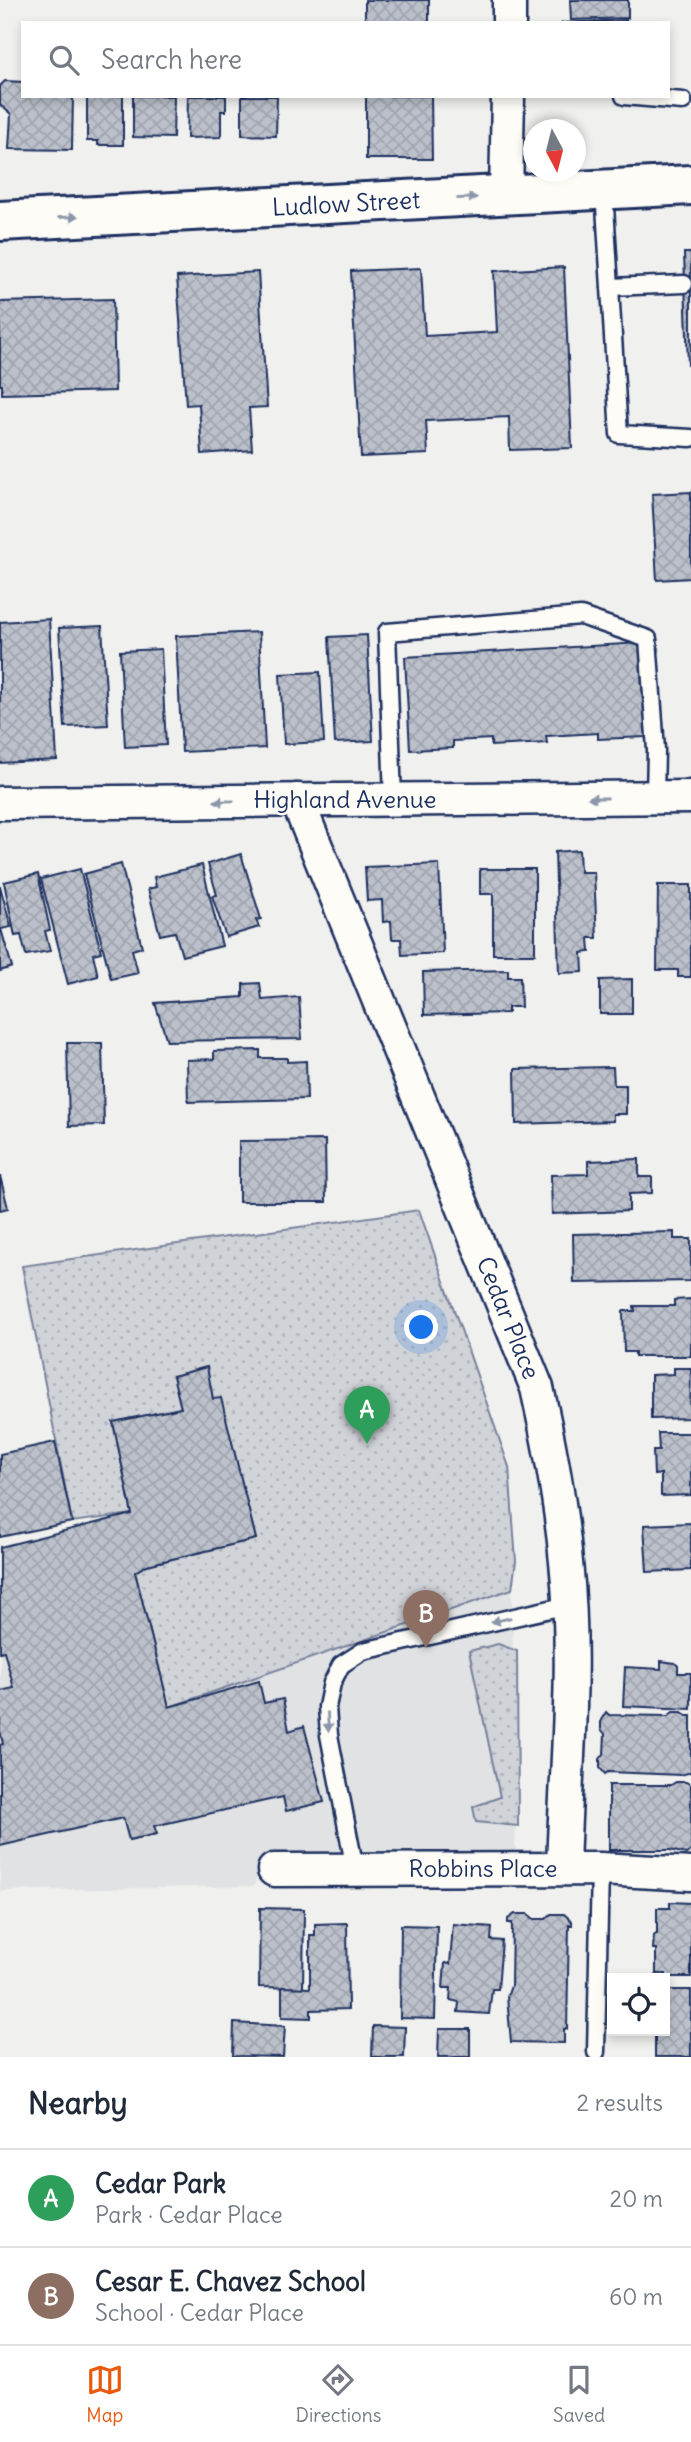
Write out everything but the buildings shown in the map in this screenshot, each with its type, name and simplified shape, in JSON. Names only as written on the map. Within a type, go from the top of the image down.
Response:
[{"type":"street","points":[[509,0],[509,21]]},
{"type":"street","points":[[506,196],[508,98]]},
{"type":"street","name":"Ludlow Street","points":[[0,221],[691,185]]},
{"type":"street","name":"Highland Avenue","points":[[0,803],[691,797]]},
{"type":"street","name":"Cedar Place","points":[[297,800],[537,1388],[551,1451],[567,1564],[570,1687],[564,1868]]},
{"type":"street","name":"Robbins Place","points":[[274,1870],[600,1868],[691,1874]]},
{"type":"lane","points":[[648,98],[683,101]]},
{"type":"lane","points":[[604,190],[618,434],[691,438]]},
{"type":"lane","points":[[610,287],[684,284]]},
{"type":"lane","points":[[393,799],[387,632],[581,616],[648,639],[656,750],[655,797]]},
{"type":"lane","points":[[355,1869],[329,1735],[327,1707],[332,1683],[341,1665],[363,1651],[568,1605]]},
{"type":"lane","points":[[596,2052],[600,1868]]},
{"type":"shaded area","points":[[419,1210],[509,1467],[516,1561],[512,1589],[169,1707],[135,1572],[147,1565],[256,1539],[221,1399],[213,1399],[206,1367],[174,1376],[181,1408],[113,1422],[132,1514],[72,1522],[22,1266]]},
{"type":"shaded area","points":[[207,1367],[221,1398],[256,1539],[147,1565],[169,1706],[512,1589],[516,1869],[260,1870],[254,1886],[0,1891],[0,1547],[132,1514],[113,1422],[181,1408],[173,1376]]},
{"type":"shaded area","points":[[498,1644],[517,1651],[518,1826],[476,1822],[473,1807],[500,1797],[469,1651]]},
{"type":"place","name":"Cedar Park","points":[[367,1444]]},
{"type":"place","name":"Cesar E. Chavez School","points":[[426,1648]]}]
